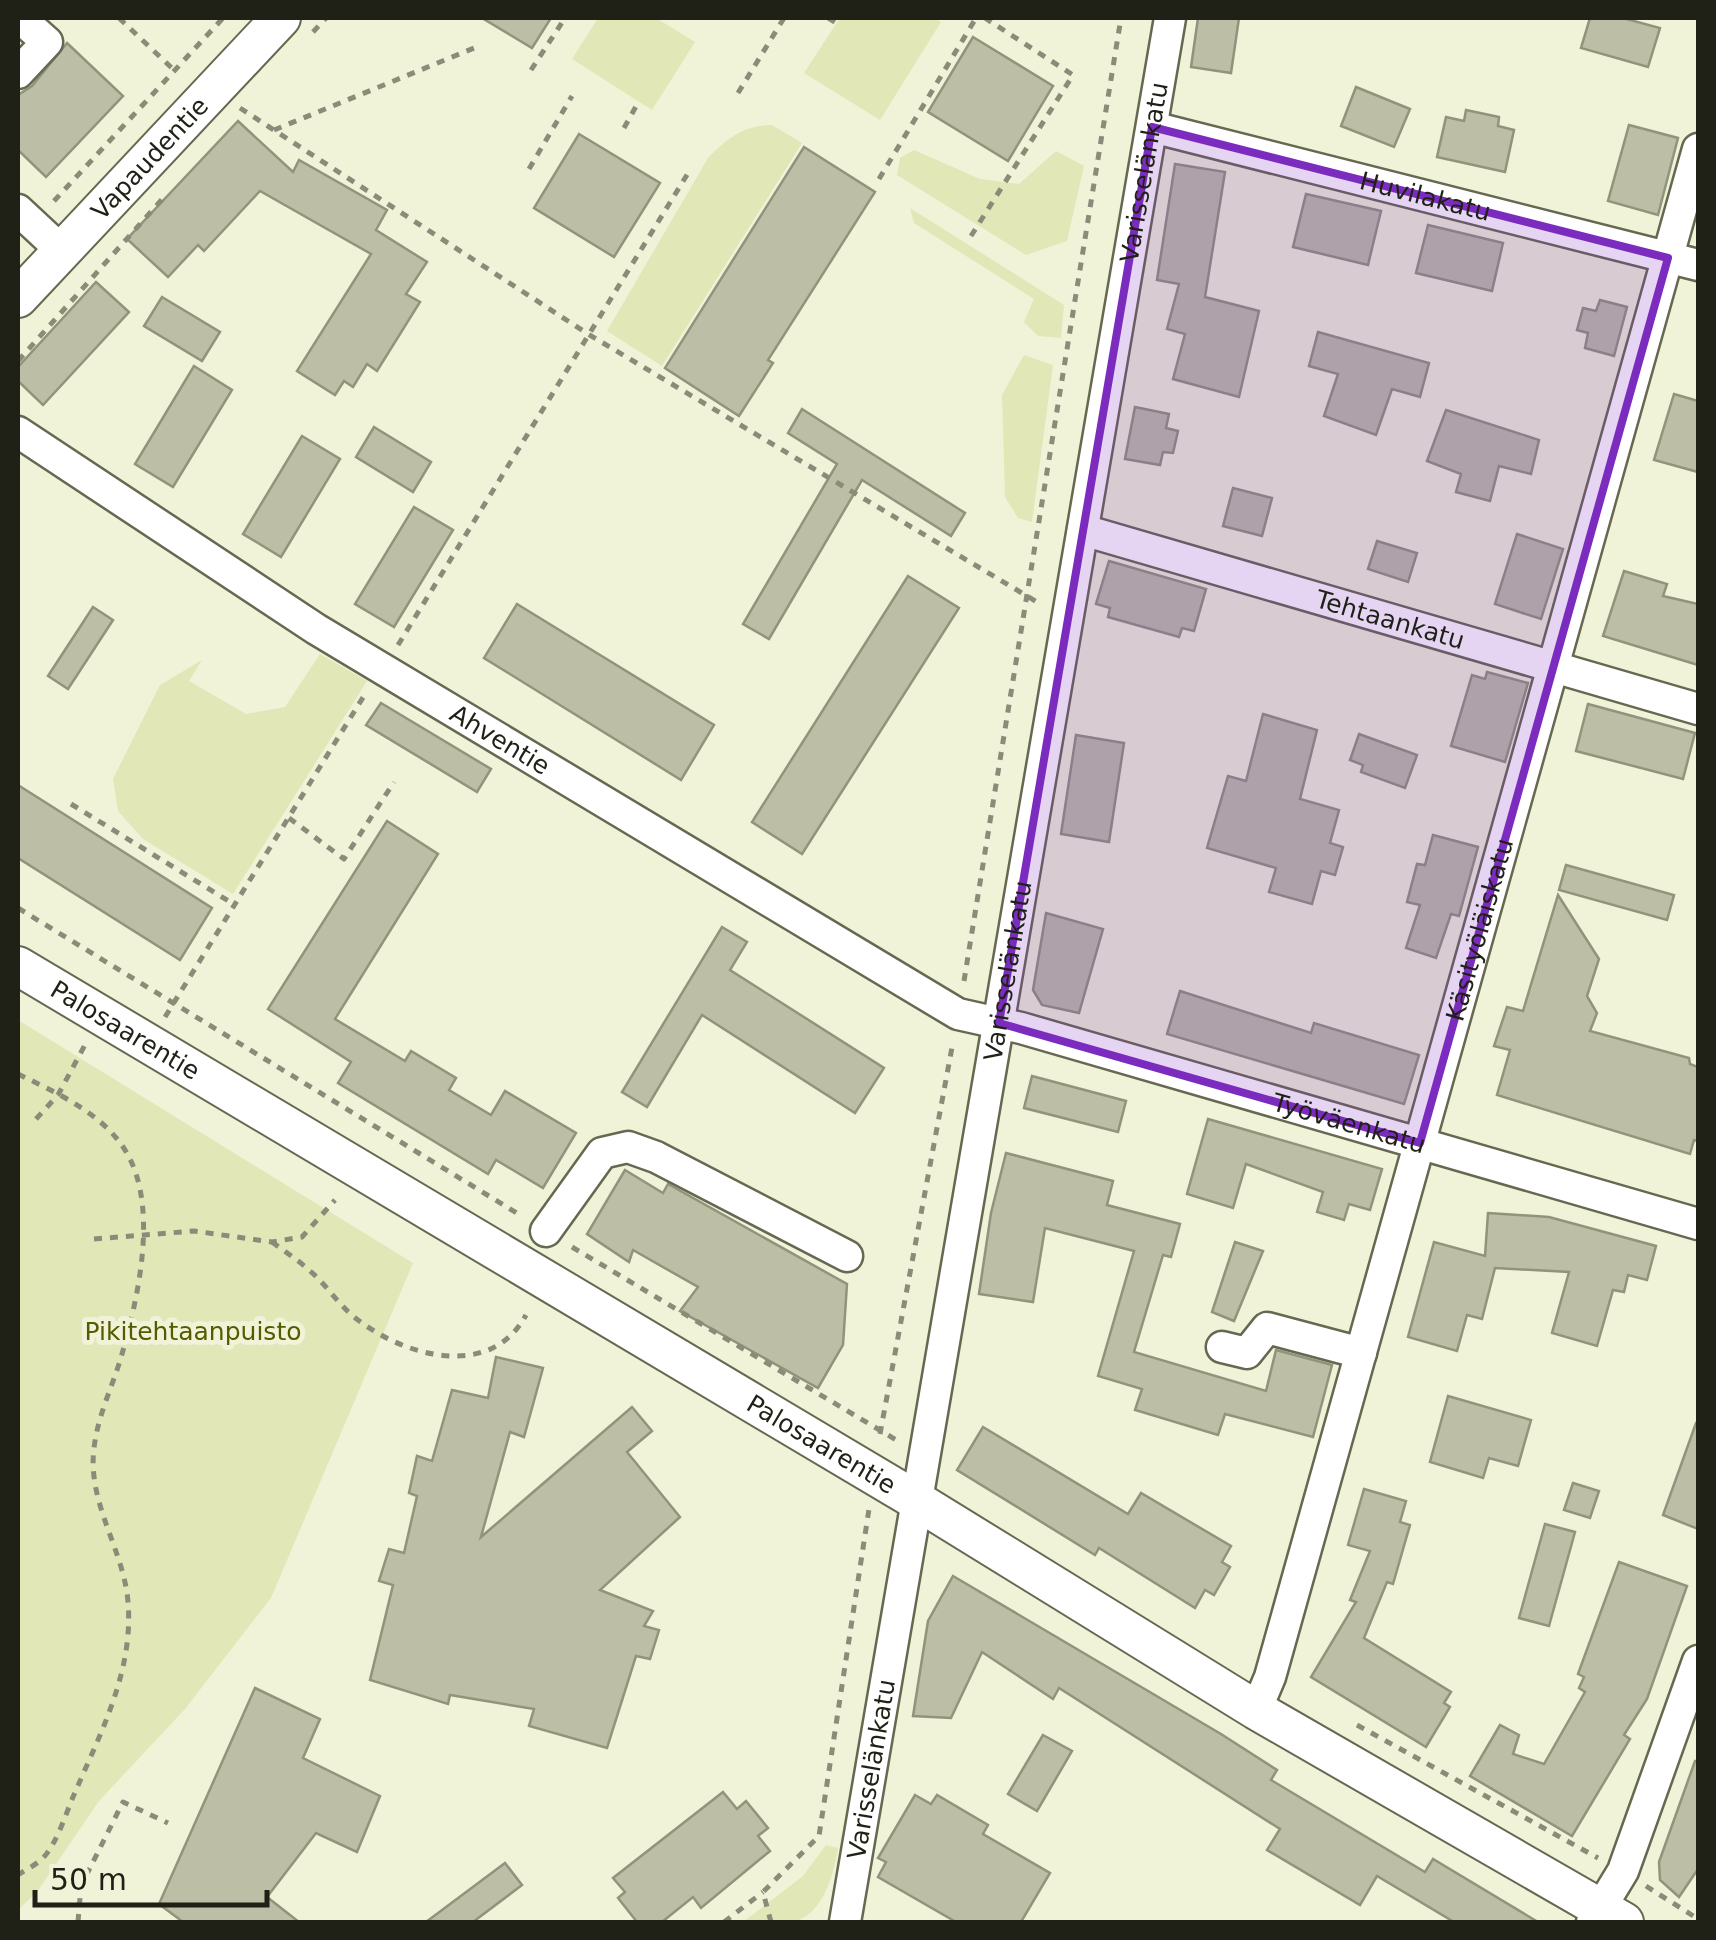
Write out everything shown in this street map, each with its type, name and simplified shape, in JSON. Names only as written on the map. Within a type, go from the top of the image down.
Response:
[{"type":"main road","name":"Vapaudentie","points":[[18,298],[281,18]]},
{"type":"main road","name":"Palosaarentie","points":[[18,966],[914,1499],[1256,1710],[1606,1918]]},
{"type":"street","points":[[18,74],[47,42],[20,18]]},
{"type":"street","name":"Varisselänkatu","points":[[845,1922],[914,1499],[1170,18]]},
{"type":"street","name":"Huvilakatu","points":[[1152,127],[1698,266]]},
{"type":"street","name":"Käsityöläiskatu","points":[[1256,1710],[1270,1677],[1698,149]]},
{"type":"street","points":[[25,216],[62,252]]},
{"type":"street","name":"Ahventie","points":[[18,432],[316,629],[390,656],[958,1014],[999,1023]]},
{"type":"street","name":"Tehtaankatu","points":[[1084,530],[1698,708]]},
{"type":"street","name":"Työväenkatu","points":[[999,1023],[1698,1224]]},
{"type":"street","points":[[546,1231],[602,1153],[628,1146],[847,1256]]},
{"type":"street","points":[[1222,1348],[1247,1353],[1268,1328],[1361,1353]]},
{"type":"street","points":[[1606,1918],[1698,1661]]},
{"type":"path","points":[[119,18],[175,71]]},
{"type":"path","points":[[25,216],[175,71],[223,18]]},
{"type":"path","points":[[531,70],[565,18]]},
{"type":"path","points":[[738,93],[784,18]]},
{"type":"path","points":[[828,18],[836,23]]},
{"type":"path","points":[[878,179],[976,18]]},
{"type":"path","points":[[972,236],[1073,75],[985,18]]},
{"type":"path","points":[[274,130],[479,46]]},
{"type":"path","points":[[183,62],[274,130],[588,334],[1068,618]]},
{"type":"path","points":[[528,168],[572,96]]},
{"type":"path","points":[[624,128],[639,101]]},
{"type":"path","points":[[146,1045],[690,170]]},
{"type":"path","points":[[382,635],[390,656]]},
{"type":"path","points":[[288,818],[344,858],[394,782]]},
{"type":"path","points":[[70,804],[235,905]]},
{"type":"path","points":[[18,908],[923,1457]]},
{"type":"path","points":[[36,1119],[58,1095],[100,1018]]},
{"type":"path","points":[[18,1074],[109,1128],[131,1160],[140,1194],[142,1232],[130,1318],[102,1408],[93,1452],[96,1494],[128,1600],[127,1651],[112,1706],[60,1827],[43,1858],[18,1875]]},
{"type":"path","points":[[94,1239],[142,1232],[194,1232],[272,1242],[302,1237],[335,1200]]},
{"type":"path","points":[[272,1242],[310,1270],[358,1320],[427,1356],[480,1354],[517,1333],[526,1315]]},
{"type":"path","points":[[1349,1721],[1622,1871],[1698,1918]]},
{"type":"path","points":[[78,1922],[81,1886],[123,1802],[168,1823]]},
{"type":"path","points":[[724,1922],[763,1892]]},
{"type":"highlighted area","points":[[1152,127],[1668,258],[1420,1143],[999,1023]]},
{"type":"green space","points":[[598,18],[656,18],[695,42],[652,110],[572,59]]},
{"type":"green space","points":[[840,18],[934,18],[941,22],[880,120],[804,73]]},
{"type":"green space","points":[[772,125],[802,143],[662,366],[607,331],[708,158],[736,134]]},
{"type":"green space","points":[[914,150],[980,179],[1019,184],[1056,151],[1084,166],[1067,241],[1026,255],[897,175],[900,158]]},
{"type":"green space","points":[[910,208],[1064,305],[1061,338],[1038,336],[1024,322],[1034,299],[914,223]]},
{"type":"green space","points":[[1024,355],[1053,365],[1032,522],[1018,518],[1005,497],[1002,395]]},
{"type":"green space","points":[[320,654],[367,681],[233,894],[143,839],[118,811],[113,779],[160,685],[202,660],[189,681],[246,714],[285,707]]},
{"type":"green space","name":"Pikitehtaanpuisto","points":[[18,1020],[413,1263],[271,1598],[185,1709],[99,1801],[37,1892],[18,1910]]},
{"type":"green space","points":[[826,1845],[838,1848],[836,1858],[830,1881],[812,1911],[787,1923],[743,1922],[803,1876]]},
{"type":"building","points":[[482,18],[551,18],[532,48]]},
{"type":"building","points":[[1198,18],[1239,18],[1231,73],[1191,67]]},
{"type":"building","points":[[1590,18],[1623,18],[1660,28],[1648,67],[1581,48]]},
{"type":"building","points":[[973,37],[1053,86],[1008,161],[928,112]]},
{"type":"building","points":[[67,43],[123,96],[46,177],[18,150],[18,95],[32,86]]},
{"type":"building","points":[[1356,87],[1410,109],[1394,147],[1341,126]]},
{"type":"building","points":[[1466,110],[1499,117],[1498,126],[1514,130],[1505,172],[1437,157],[1446,117],[1464,121]]},
{"type":"building","points":[[238,121],[293,172],[299,160],[387,210],[376,230],[427,262],[406,294],[420,302],[377,371],[367,364],[353,387],[344,381],[335,395],[297,371],[371,254],[260,191],[204,251],[198,245],[168,277],[127,239]]},
{"type":"building","points":[[1629,125],[1678,138],[1658,215],[1608,201]]},
{"type":"building","points":[[579,134],[660,183],[614,257],[534,208]]},
{"type":"building","points":[[804,147],[875,192],[768,360],[773,363],[739,416],[665,368]]},
{"type":"building","points":[[1175,164],[1225,172],[1205,297],[1259,311],[1239,397],[1173,379],[1185,334],[1167,329],[1179,284],[1157,280]]},
{"type":"building","points":[[1306,194],[1381,211],[1368,265],[1293,247]]},
{"type":"building","points":[[1428,225],[1503,243],[1492,291],[1416,273]]},
{"type":"building","points":[[96,282],[129,312],[43,405],[18,381],[18,367]]},
{"type":"building","points":[[162,297],[220,332],[202,361],[144,326]]},
{"type":"building","points":[[1600,300],[1627,307],[1614,356],[1585,348],[1588,333],[1577,330],[1583,308],[1596,311]]},
{"type":"building","points":[[1318,332],[1429,363],[1420,397],[1392,389],[1376,435],[1324,416],[1338,374],[1309,366]]},
{"type":"building","points":[[194,366],[232,390],[173,487],[135,464]]},
{"type":"building","points":[[1674,394],[1698,401],[1698,472],[1654,460]]},
{"type":"building","points":[[1135,407],[1169,414],[1166,428],[1178,431],[1173,453],[1163,452],[1160,465],[1125,459]]},
{"type":"building","points":[[802,409],[965,513],[951,536],[862,480],[769,639],[743,624],[837,464],[788,433]]},
{"type":"building","points":[[1446,410],[1539,440],[1531,474],[1499,466],[1490,501],[1456,492],[1461,474],[1427,461]]},
{"type":"building","points":[[374,427],[431,462],[413,492],[356,457]]},
{"type":"building","points":[[302,436],[340,459],[281,557],[243,534]]},
{"type":"building","points":[[1233,488],[1272,498],[1262,536],[1223,526]]},
{"type":"building","points":[[414,507],[453,530],[394,627],[355,604]]},
{"type":"building","points":[[1517,534],[1563,549],[1541,619],[1495,604]]},
{"type":"building","points":[[1377,541],[1417,553],[1408,582],[1368,569]]},
{"type":"building","points":[[1109,561],[1206,589],[1194,631],[1182,628],[1179,637],[1108,617],[1110,608],[1096,604]]},
{"type":"building","points":[[1624,571],[1667,584],[1663,596],[1698,604],[1698,665],[1603,636]]},
{"type":"building","points":[[908,576],[959,608],[802,854],[752,822]]},
{"type":"building","points":[[517,604],[714,725],[681,780],[484,658]]},
{"type":"building","points":[[93,607],[113,620],[68,689],[48,676]]},
{"type":"building","points":[[1487,672],[1528,683],[1505,762],[1451,746],[1472,675],[1485,679]]},
{"type":"building","points":[[381,703],[491,769],[477,792],[366,725]]},
{"type":"building","points":[[1588,704],[1695,733],[1683,779],[1576,751]]},
{"type":"building","points":[[1263,714],[1317,730],[1300,799],[1339,810],[1330,843],[1343,847],[1335,875],[1321,871],[1312,904],[1269,892],[1276,868],[1207,848],[1228,776],[1246,781]]},
{"type":"building","points":[[1359,734],[1417,755],[1405,788],[1361,772],[1363,765],[1350,760]]},
{"type":"building","points":[[1076,735],[1124,743],[1109,842],[1061,834]]},
{"type":"building","points":[[18,785],[212,908],[180,960],[18,858]]},
{"type":"building","points":[[387,821],[438,854],[335,1019],[405,1061],[411,1051],[456,1078],[449,1090],[491,1115],[505,1091],[576,1133],[543,1188],[496,1160],[488,1174],[338,1083],[351,1062],[268,1009]]},
{"type":"building","points":[[1433,835],[1478,847],[1459,916],[1451,914],[1436,958],[1406,948],[1420,905],[1407,902],[1417,864],[1425,865]]},
{"type":"building","points":[[1566,865],[1674,895],[1667,920],[1559,890]]},
{"type":"building","points":[[1558,895],[1599,959],[1587,996],[1597,1013],[1590,1031],[1689,1058],[1690,1064],[1698,1067],[1698,1141],[1694,1140],[1690,1154],[1497,1095],[1510,1050],[1494,1046],[1507,1007],[1523,1011]]},
{"type":"building","points":[[1046,913],[1103,929],[1079,1013],[1042,1005],[1033,990]]},
{"type":"building","points":[[722,927],[747,942],[730,970],[884,1068],[855,1113],[702,1015],[647,1107],[622,1092]]},
{"type":"building","points":[[1180,991],[1311,1033],[1314,1023],[1419,1055],[1404,1104],[1167,1034]]},
{"type":"building","points":[[1032,1076],[1126,1101],[1118,1132],[1024,1108]]},
{"type":"building","points":[[1208,1119],[1382,1169],[1370,1210],[1349,1204],[1344,1220],[1317,1212],[1323,1192],[1246,1164],[1233,1208],[1187,1194]]},
{"type":"building","points":[[1006,1153],[1113,1181],[1107,1205],[1180,1224],[1171,1257],[1163,1255],[1134,1352],[1266,1391],[1276,1350],[1332,1365],[1313,1437],[1225,1414],[1218,1435],[1135,1410],[1142,1389],[1098,1376],[1134,1251],[1045,1228],[1033,1302],[979,1294],[991,1213]]},
{"type":"building","points":[[625,1170],[663,1193],[668,1184],[847,1284],[843,1345],[818,1388],[680,1311],[698,1287],[633,1250],[629,1262],[587,1234]]},
{"type":"building","points":[[1488,1213],[1549,1217],[1656,1246],[1647,1280],[1628,1275],[1624,1292],[1613,1290],[1597,1346],[1552,1333],[1569,1272],[1495,1268],[1482,1319],[1467,1315],[1457,1351],[1408,1337],[1434,1242],[1485,1256]]},
{"type":"building","points":[[1235,1242],[1263,1251],[1234,1321],[1212,1312]]},
{"type":"building","points":[[496,1357],[543,1368],[524,1437],[510,1432],[481,1537],[632,1407],[652,1431],[627,1452],[680,1517],[600,1590],[653,1611],[644,1626],[659,1630],[650,1659],[636,1656],[607,1748],[529,1726],[534,1709],[450,1695],[448,1704],[370,1680],[393,1585],[379,1581],[389,1549],[404,1553],[417,1496],[409,1493],[417,1456],[432,1461],[452,1390],[488,1398]]},
{"type":"building","points":[[1448,1396],[1531,1420],[1518,1466],[1489,1458],[1483,1478],[1430,1462]]},
{"type":"building","points":[[1698,1423],[1698,1529],[1663,1515]]},
{"type":"building","points":[[983,1427],[1128,1514],[1141,1493],[1231,1546],[1222,1562],[1230,1567],[1214,1595],[1205,1590],[1195,1608],[1099,1548],[1095,1555],[957,1470]]},
{"type":"building","points":[[1573,1483],[1599,1491],[1590,1518],[1564,1510]]},
{"type":"building","points":[[1364,1489],[1406,1501],[1400,1522],[1410,1525],[1393,1584],[1387,1582],[1364,1638],[1451,1692],[1444,1703],[1450,1707],[1426,1747],[1311,1677],[1356,1602],[1350,1600],[1370,1551],[1348,1545]]},
{"type":"building","points":[[1545,1524],[1575,1532],[1549,1626],[1519,1618]]},
{"type":"building","points":[[1619,1562],[1687,1586],[1647,1699],[1624,1735],[1630,1739],[1572,1836],[1470,1776],[1500,1725],[1519,1735],[1513,1754],[1544,1764],[1585,1692],[1579,1688],[1584,1677],[1578,1674]]},
{"type":"building","points":[[953,1576],[1221,1734],[1277,1770],[1271,1780],[1425,1872],[1433,1859],[1538,1922],[1454,1922],[1377,1876],[1360,1905],[1267,1850],[1280,1829],[1059,1688],[1053,1699],[982,1652],[951,1718],[913,1716],[928,1621]]},
{"type":"building","points":[[255,1688],[320,1719],[303,1758],[380,1796],[357,1852],[316,1833],[267,1897],[299,1922],[183,1922],[159,1904]]},
{"type":"building","points":[[1043,1735],[1072,1751],[1037,1811],[1008,1794]]},
{"type":"building","points":[[1695,1761],[1698,1869],[1679,1897],[1660,1880],[1659,1862]]},
{"type":"building","points":[[723,1792],[737,1809],[746,1801],[768,1828],[758,1836],[770,1851],[701,1908],[693,1897],[662,1922],[637,1922],[618,1898],[625,1892],[613,1878]]},
{"type":"building","points":[[915,1795],[931,1804],[937,1795],[988,1825],[983,1834],[1050,1873],[1021,1922],[956,1922],[878,1877],[886,1862],[878,1858]]},
{"type":"building","points":[[505,1863],[522,1885],[473,1922],[426,1922]]}]
